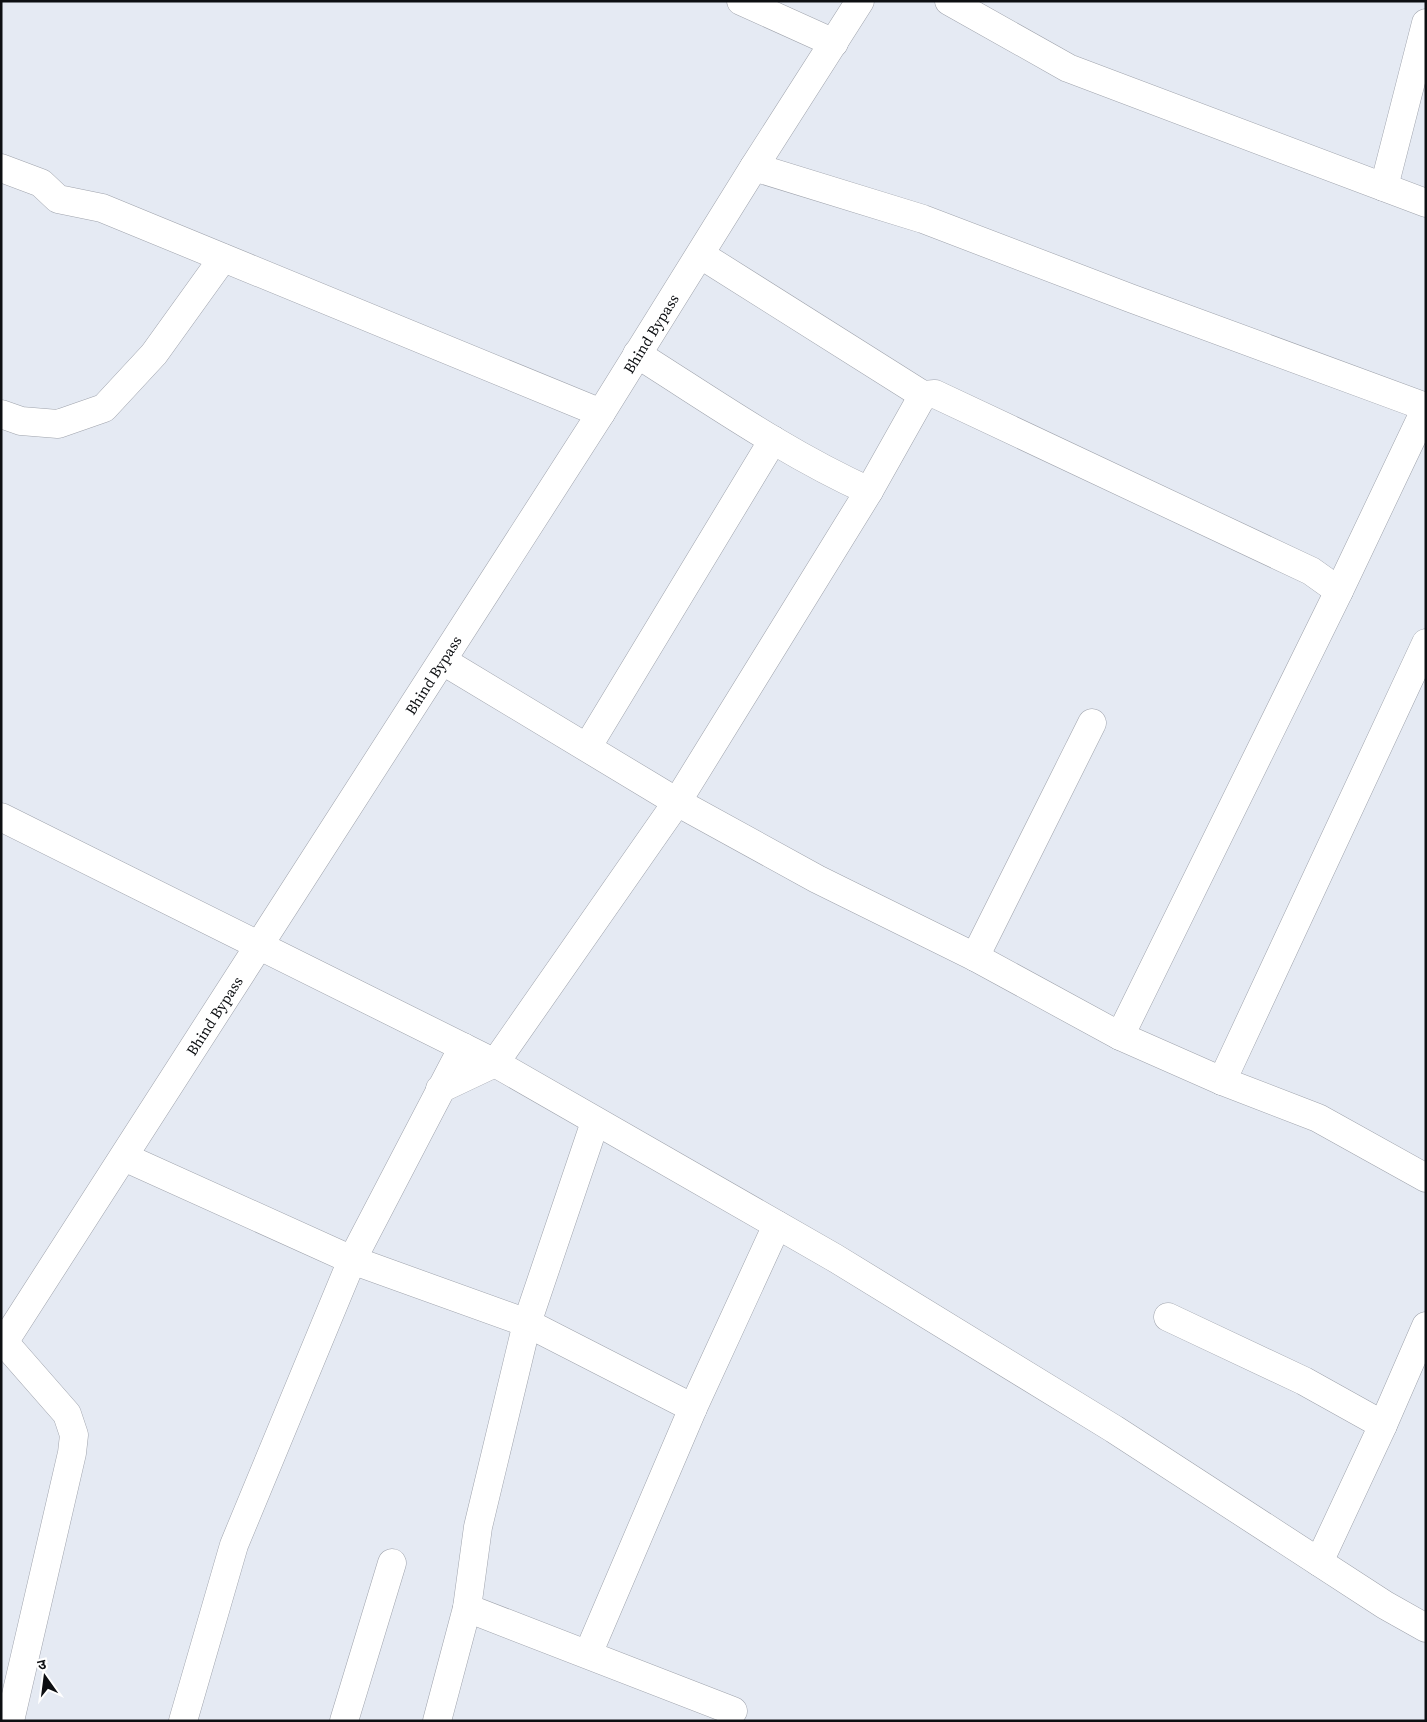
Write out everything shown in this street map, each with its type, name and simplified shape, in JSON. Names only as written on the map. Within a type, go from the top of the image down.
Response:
[{"type":"street","points":[[741,1],[834,43]]},
{"type":"street","name":"Bhind Bypass","points":[[3,1344],[443,661],[860,1]]},
{"type":"street","points":[[949,1],[1068,68],[1426,203]]},
{"type":"street","points":[[1384,187],[1426,23]]},
{"type":"street","points":[[754,167],[923,218],[1130,298],[1426,407],[1339,591],[1120,1036]]},
{"type":"street","points":[[1,168],[41,183],[58,199],[102,208],[601,413]]},
{"type":"street","points":[[701,255],[923,395],[935,394],[1311,571],[1339,591]]},
{"type":"street","points":[[1,414],[21,420],[58,424],[104,408],[154,354],[223,258]]},
{"type":"street","points":[[637,354],[773,440],[843,480],[869,491]]},
{"type":"street","points":[[440,1090],[495,1063],[677,802],[869,491],[923,395]]},
{"type":"street","points":[[588,746],[773,440]]},
{"type":"street","points":[[1222,1081],[1426,643]]},
{"type":"street","points":[[443,661],[588,746],[677,802],[817,879],[975,957],[1120,1036],[1222,1081],[1318,1118],[1426,1178]]},
{"type":"street","points":[[975,957],[1092,723]]},
{"type":"street","points":[[1,817],[495,1063],[835,1258],[1114,1429],[1385,1605],[1426,1628]]},
{"type":"street","points":[[183,1721],[234,1545],[352,1260],[463,1047]]},
{"type":"street","points":[[437,1721],[467,1608],[478,1527],[527,1323],[595,1122]]},
{"type":"street","points":[[124,1157],[352,1260],[527,1323],[693,1408]]},
{"type":"street","points":[[588,1654],[693,1408],[777,1226]]},
{"type":"street","points":[[1168,1317],[1304,1381],[1383,1426]]},
{"type":"street","points":[[1319,1562],[1383,1426],[1426,1326]]},
{"type":"street","points":[[3,1344],[67,1414],[74,1435],[72,1453],[10,1721]]},
{"type":"street","points":[[344,1721],[392,1563]]},
{"type":"street","points":[[467,1608],[733,1711]]}]
